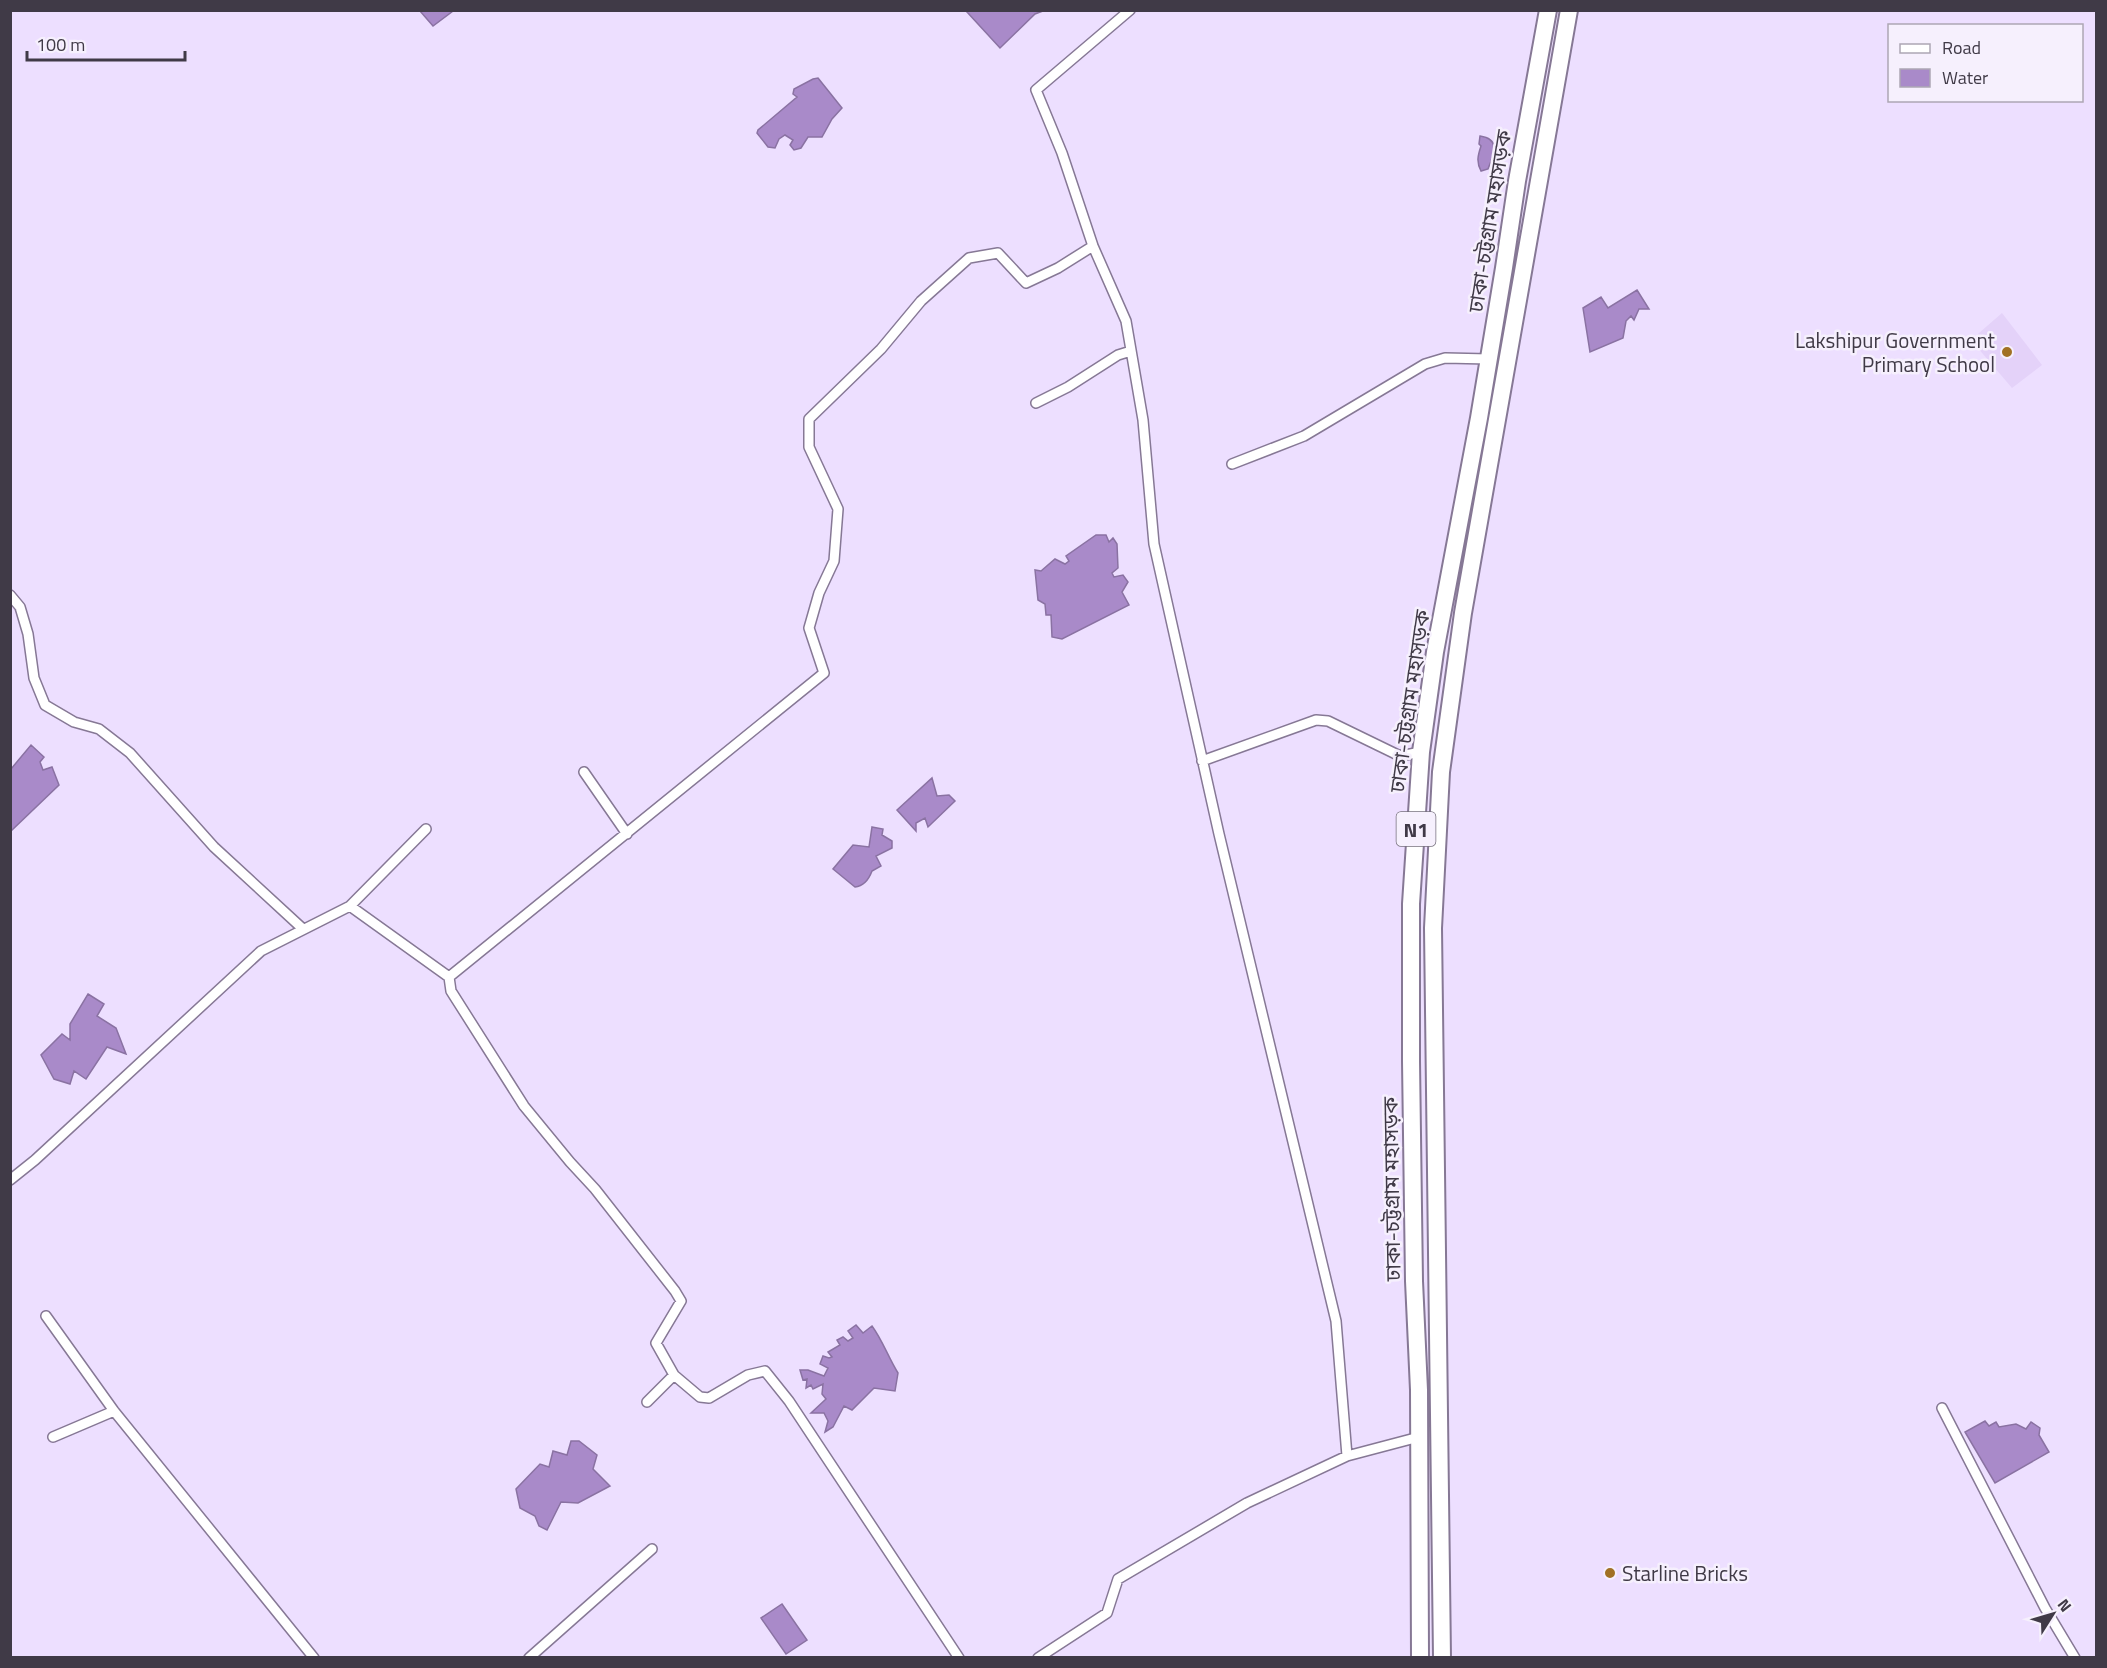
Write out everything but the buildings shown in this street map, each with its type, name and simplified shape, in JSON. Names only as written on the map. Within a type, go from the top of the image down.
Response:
[{"type":"highway","name":"ঢাকা-চট্টগ্রাম মহাসড়ক","points":[[1420,1658],[1411,904],[1421,752],[1435,652],[1489,359],[1516,181],[1548,10]]},
{"type":"highway","name":"ঢাকা-চট্টগ্রাম মহাসড়ক","points":[[1442,1658],[1433,928],[1441,772],[1463,613],[1569,10]]},
{"type":"street","points":[[1130,10],[1036,90],[1062,153],[1093,246],[1126,321],[1143,420],[1154,544],[1202,761],[1336,1321],[1347,1456]]},
{"type":"street","points":[[449,977],[824,673],[809,628],[819,593],[834,561],[838,509],[809,447],[809,419],[881,349],[921,301],[969,258],[998,253],[1026,283],[1058,268],[1093,246]]},
{"type":"street","points":[[1036,403],[1068,387],[1118,355],[1131,351]]},
{"type":"street","points":[[1232,464],[1304,436],[1425,364],[1445,358],[1489,359]]},
{"type":"street","points":[[10,594],[21,608],[28,634],[34,678],[45,705],[74,722],[99,729],[130,753],[214,847],[303,929]]},
{"type":"street","points":[[1202,761],[1316,720],[1328,722],[1400,756],[1421,752]]},
{"type":"street","points":[[584,772],[627,834]]},
{"type":"street","points":[[10,1180],[44,1152],[261,951],[350,906],[426,829]]},
{"type":"street","points":[[350,906],[449,977],[451,991],[524,1106],[595,1189],[678,1296],[681,1301],[656,1343],[674,1375],[700,1397],[709,1398],[748,1375],[765,1371],[789,1401],[958,1658]]},
{"type":"street","points":[[46,1316],[114,1411],[314,1658]]},
{"type":"street","points":[[647,1402],[674,1375]]},
{"type":"street","points":[[1942,1408],[2044,1608],[2075,1658]]},
{"type":"street","points":[[52,1437],[114,1411]]},
{"type":"street","points":[[1038,1658],[1107,1613],[1118,1579],[1247,1503],[1347,1456],[1419,1437]]},
{"type":"street","points":[[529,1658],[652,1549]]},
{"type":"shaded area","name":"Lakshipur Government Primary School","points":[[2002,313],[2042,365],[2012,388],[1971,340]]},
{"type":"water","points":[[969,10],[1043,11],[1035,14],[1000,48],[967,12]]},
{"type":"water","points":[[420,11],[453,11],[433,26]]},
{"type":"water","points":[[818,78],[842,108],[832,119],[822,137],[808,137],[801,148],[794,150],[790,145],[793,140],[785,135],[779,139],[775,148],[768,147],[757,133],[758,130],[797,97],[793,94],[794,89]]},
{"type":"water","points":[[1480,136],[1491,140],[1494,148],[1488,169],[1481,171],[1478,162]]},
{"type":"water","points":[[1637,290],[1649,309],[1639,309],[1634,320],[1631,316],[1626,321],[1623,338],[1590,352],[1583,308],[1601,297],[1608,308]]},
{"type":"water","points":[[1096,535],[1106,535],[1109,542],[1113,538],[1117,544],[1118,568],[1112,573],[1114,577],[1123,575],[1128,582],[1122,592],[1129,605],[1062,639],[1052,637],[1051,615],[1046,615],[1045,604],[1038,600],[1035,570],[1041,571],[1055,559],[1065,564],[1069,561],[1066,556]]},
{"type":"water","points":[[31,745],[44,757],[40,762],[43,770],[52,767],[59,785],[11,831],[11,769]]},
{"type":"water","points":[[932,778],[937,796],[949,795],[955,801],[928,827],[925,818],[916,823],[916,831],[897,810]]},
{"type":"water","points":[[872,827],[883,829],[882,835],[892,841],[892,848],[876,856],[881,866],[872,871],[864,884],[855,887],[833,869],[853,845],[869,847]]},
{"type":"water","points":[[88,994],[104,1004],[97,1016],[116,1028],[126,1054],[107,1047],[86,1079],[74,1071],[70,1084],[54,1079],[41,1055],[62,1034],[70,1040],[70,1024]]},
{"type":"water","points":[[856,1325],[863,1333],[872,1326],[879,1337],[898,1373],[895,1391],[874,1388],[852,1410],[844,1406],[833,1427],[825,1432],[828,1421],[824,1413],[811,1413],[826,1399],[822,1394],[823,1384],[813,1389],[811,1385],[806,1388],[807,1379],[803,1380],[800,1370],[808,1370],[824,1376],[828,1368],[820,1364],[823,1356],[832,1357],[828,1352],[840,1345],[837,1340],[843,1337],[848,1341],[853,1338],[848,1331]]},
{"type":"water","points":[[1985,1421],[1989,1426],[1996,1422],[1999,1427],[2016,1424],[2026,1429],[2031,1422],[2040,1428],[2039,1435],[2049,1452],[1995,1483],[1965,1432]]},
{"type":"water","points":[[571,1441],[579,1441],[597,1455],[593,1469],[610,1486],[578,1503],[561,1502],[547,1530],[539,1526],[535,1516],[520,1508],[516,1489],[540,1464],[549,1467],[553,1451],[567,1455]]},
{"type":"water","points":[[782,1604],[807,1640],[786,1654],[761,1618]]},
{"type":"place","name":"Lakshipur Government Primary School","points":[[2007,352]]},
{"type":"place","name":"Starline Bricks","points":[[1610,1573]]}]
